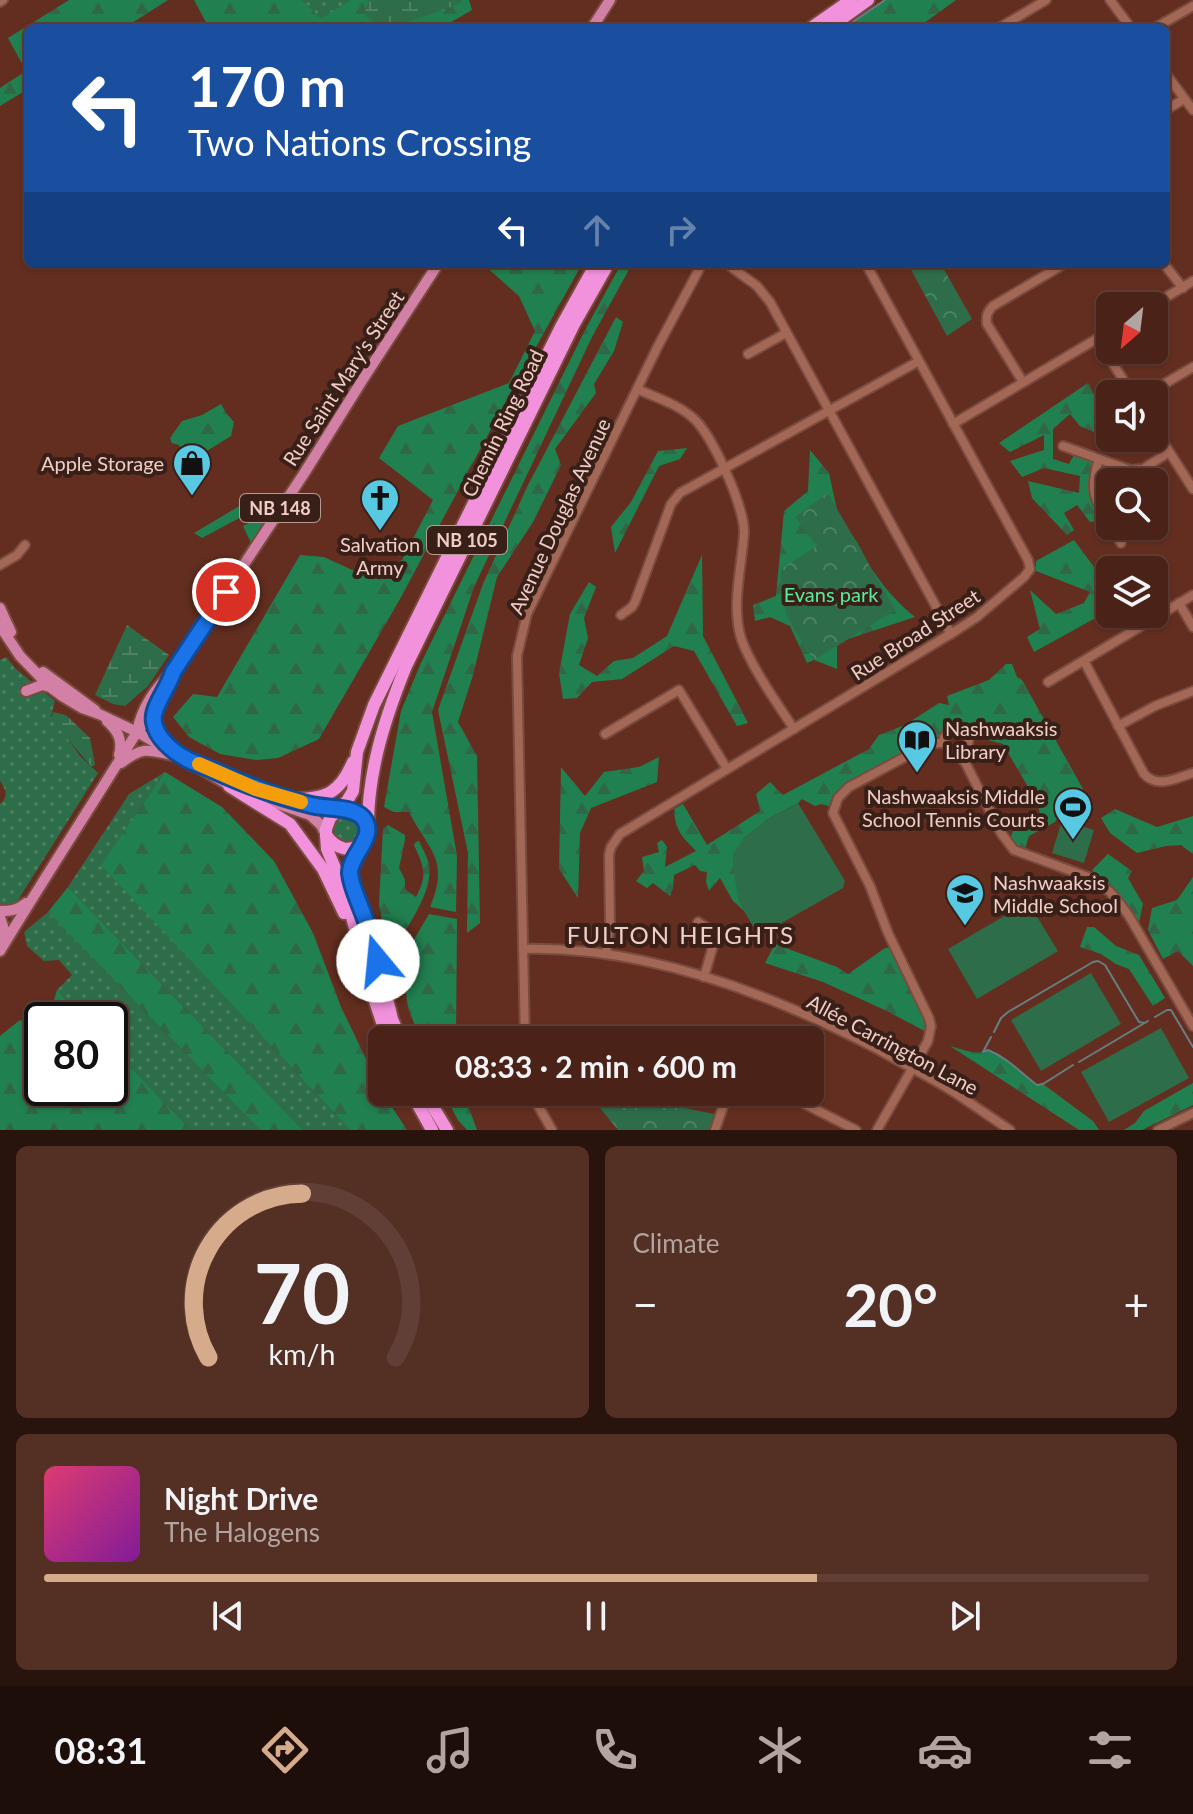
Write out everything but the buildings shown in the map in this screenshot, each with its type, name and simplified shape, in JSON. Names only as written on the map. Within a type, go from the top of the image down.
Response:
[{"type":"highway","points":[[817,24],[851,0]]},
{"type":"highway","points":[[835,24],[868,0]]},
{"type":"highway","name":"Chemin Ring Road","points":[[338,810],[353,791],[357,752],[374,705],[561,327],[594,268]]},
{"type":"highway","name":"Chemin Ring Road","points":[[395,1026],[373,943],[350,877],[353,861],[366,836],[370,796],[386,717],[406,666],[567,339],[606,268]]},
{"type":"highway","points":[[293,799],[320,798],[331,793],[347,775],[357,752]]},
{"type":"highway","points":[[229,786],[290,824],[323,869],[339,902],[383,1026]]},
{"type":"highway","points":[[326,835],[334,844],[347,849],[358,846],[366,836],[364,819],[350,810],[338,810],[327,823],[326,835],[327,849],[346,895],[373,995]]},
{"type":"highway","points":[[419,1106],[432,1130]]},
{"type":"highway","points":[[432,1106],[447,1130]]},
{"type":"main road","points":[[595,24],[610,0]]},
{"type":"main road","name":"Rue Saint Mary's Street","points":[[2,948],[137,732],[146,723],[152,706],[169,685],[173,672],[435,268]]},
{"type":"main road","points":[[0,608],[14,637],[34,663],[113,726],[120,736],[121,747],[116,766]]},
{"type":"main road","points":[[0,626],[31,669],[50,687],[82,708],[137,732],[229,786],[310,815],[326,835]]},
{"type":"main road","points":[[31,669],[32,682],[26,691],[42,685],[50,687]]},
{"type":"main road","points":[[99,714],[124,718],[152,706],[157,733],[185,758]]},
{"type":"main road","points":[[116,766],[147,749],[185,758],[256,789],[338,810]]},
{"type":"main road","points":[[2,948],[5,932],[0,914],[31,900]]},
{"type":"street","points":[[1006,24],[1046,0]]},
{"type":"street","points":[[1110,0],[1128,24]]},
{"type":"street","points":[[1162,24],[1193,6]]},
{"type":"street","points":[[1170,80],[1193,110]]},
{"type":"street","points":[[1170,108],[1184,99]]},
{"type":"street","name":"Avenue Douglas Avenue","points":[[525,1026],[517,656],[520,637],[527,614],[700,268]]},
{"type":"street","points":[[732,268],[764,294],[951,634]]},
{"type":"street","name":"Rue Broad Street","points":[[606,954],[610,923],[609,855],[615,840],[627,829],[951,634],[977,617],[1030,569],[1028,560],[868,268]]},
{"type":"street","points":[[1023,382],[987,324],[988,311],[1057,268]]},
{"type":"street","points":[[1167,268],[1183,288]]},
{"type":"street","points":[[1168,296],[1193,281]]},
{"type":"street","points":[[748,354],[786,333]]},
{"type":"street","points":[[953,424],[1096,339]]},
{"type":"street","points":[[621,615],[635,602],[675,498],[685,489],[919,361]]},
{"type":"street","points":[[1168,382],[1193,367]]},
{"type":"street","points":[[637,389],[693,417],[736,494],[744,529],[738,611],[741,637],[759,674],[794,729]]},
{"type":"street","points":[[1063,446],[1130,470],[1149,466],[1169,452],[1193,489]]},
{"type":"street","points":[[1096,502],[1093,476],[1099,459]]},
{"type":"street","points":[[0,565],[17,555],[25,545]]},
{"type":"street","points":[[1048,682],[1193,595]]},
{"type":"street","points":[[1179,603],[1193,627]]},
{"type":"street","points":[[1084,661],[1149,779],[1161,783],[1193,773]]},
{"type":"street","points":[[605,734],[679,690],[727,769]]},
{"type":"street","points":[[1118,726],[1163,702],[1193,691]]},
{"type":"street","points":[[944,743],[944,737],[949,732],[958,729],[965,734],[969,738],[965,762]]},
{"type":"street","points":[[877,1130],[930,1034],[931,1026],[870,886],[833,813],[838,798],[849,787],[931,743],[944,743],[965,762],[1001,833],[1014,850],[1088,877],[1109,891],[1129,916],[1193,1026]]},
{"type":"street","points":[[698,922],[709,929],[715,939],[704,977]]},
{"type":"street","name":"Allée Carrington Lane","points":[[523,949],[606,954],[704,977],[803,1013],[912,1068],[1010,1130]]},
{"type":"street","points":[[538,1106],[552,1130]]},
{"type":"street","points":[[715,1130],[723,1106]]},
{"type":"street","points":[[809,1106],[856,1130]]},
{"type":"street","points":[[1158,1130],[1193,1114]]},
{"type":"green space","points":[[69,0],[168,0],[130,24],[30,24]]},
{"type":"green space","points":[[194,0],[302,0],[321,19],[350,0],[469,0],[472,10],[448,24],[207,24]]},
{"type":"green space","points":[[302,0],[350,0],[321,20]]},
{"type":"green space","points":[[369,0],[462,0],[402,23],[382,24],[364,14]]},
{"type":"green space","points":[[885,0],[956,0],[923,24],[850,24]]},
{"type":"green space","points":[[24,28],[24,67],[8,38]]},
{"type":"green space","points":[[24,72],[24,91],[0,106],[0,88]]},
{"type":"green space","points":[[488,268],[580,268],[400,599],[319,739],[278,758],[256,760],[220,754],[189,737],[173,717],[193,694],[217,697],[300,555],[324,557],[372,579],[402,560],[433,500],[379,458],[398,426],[509,383],[535,331],[519,296]]},
{"type":"green space","points":[[619,268],[630,268],[592,337],[474,587],[432,712],[457,856],[456,912],[430,907],[438,877],[430,847],[409,812],[394,812],[384,807],[401,711],[420,665],[584,332]]},
{"type":"green space","points":[[910,268],[943,268],[972,319],[947,336]]},
{"type":"green space","points":[[616,317],[623,322],[614,351],[594,384],[596,393],[555,449],[561,465],[533,522],[497,577],[458,722],[477,756],[480,923],[467,933],[468,853],[438,710],[483,584],[527,487]]},
{"type":"green space","points":[[1088,383],[1096,398],[1096,433],[1080,426],[1070,414],[1053,429],[1053,459],[1069,464],[1076,451],[1124,468],[1096,468],[1096,522],[1090,522],[1077,505],[1064,513],[1074,530],[1067,535],[1032,498],[1028,481],[1079,493],[1080,476],[1044,468],[1022,477],[1010,461],[1044,450],[1044,435],[1010,452],[999,443]]},
{"type":"green space","points":[[221,404],[234,422],[231,436],[189,462],[179,445],[172,443],[170,438],[182,421],[202,415]]},
{"type":"green space","points":[[687,448],[680,459],[659,466],[615,553],[611,527],[631,502],[658,451]]},
{"type":"green space","name":"Evans park","points":[[810,450],[829,473],[840,524],[856,540],[885,587],[915,617],[848,639],[837,646],[837,669],[814,660],[807,663],[790,626],[770,617],[755,621],[753,605],[776,596],[784,511],[808,491]]},
{"type":"green space","points":[[285,492],[252,545],[243,526],[257,519],[245,515],[202,538],[194,533],[258,495],[265,509]]},
{"type":"green space","name":"Evans park","points":[[828,493],[895,610],[814,660],[784,607],[781,569],[817,546],[795,517]]},
{"type":"green space","points":[[1074,540],[1096,570],[1096,618],[1034,652],[1027,637],[1040,629],[1030,590],[1056,614],[1084,603],[1090,592],[1036,571],[1036,561]]},
{"type":"green space","points":[[702,555],[703,636],[748,723],[737,726],[694,651],[674,646],[622,679],[592,682],[577,698],[563,699],[559,673],[570,614],[589,582],[596,587],[584,618],[588,638],[579,665],[597,676],[614,661],[633,658],[667,636]]},
{"type":"green space","points":[[127,625],[169,655],[148,686],[125,706],[95,695]]},
{"type":"green space","points":[[6,657],[55,701],[51,716],[80,756],[98,773],[13,908],[0,911],[0,804],[6,793],[0,781],[0,660]]},
{"type":"green space","points":[[1006,664],[1012,664],[1017,677],[1022,680],[1083,789],[1082,811],[1062,811],[1055,822],[1029,836],[1023,855],[1009,844],[1013,830],[1040,815],[1038,804],[1003,744],[980,738],[973,732],[969,738],[958,729],[849,787],[836,808],[821,804],[815,806],[802,799],[768,819],[743,839],[738,896],[744,911],[733,901],[720,878],[709,891],[707,872],[700,871],[695,865],[674,875],[670,896],[653,883],[647,888],[636,881],[644,871],[642,857],[659,852],[657,843],[662,840],[667,847],[665,867],[696,851],[680,833],[674,809],[683,804],[707,845],[760,811],[756,794],[770,782],[783,795],[869,749],[879,735],[905,725],[939,703],[949,705],[947,696],[989,680]]},
{"type":"green space","points":[[53,712],[66,715],[90,738],[95,765],[91,766],[51,720]]},
{"type":"green space","points":[[659,757],[657,782],[591,808],[580,833],[578,898],[559,869],[561,767],[585,796],[604,772],[639,767]]},
{"type":"green space","points":[[165,772],[102,865],[350,1130],[303,1130],[68,887],[129,794]]},
{"type":"green space","points":[[165,772],[222,807],[274,861],[313,933],[341,1007],[368,1063],[368,1106],[391,1106],[407,1130],[350,1130],[101,865]]},
{"type":"green space","points":[[798,803],[845,881],[843,888],[759,936],[738,896],[733,854],[743,839],[768,819]]},
{"type":"green space","points":[[1115,809],[1157,827],[1193,816],[1193,854],[1181,845],[1137,853],[1110,833],[1101,818]]},
{"type":"green space","points":[[347,817],[356,821],[360,830],[356,839],[347,843],[338,839],[334,830],[338,821]]},
{"type":"green space","name":"Nashwaaksis Middle School Tennis Courts","points":[[1062,820],[1094,830],[1084,863],[1052,853]]},
{"type":"green space","points":[[388,825],[405,835],[399,868],[405,880],[405,889],[416,897],[423,877],[414,845],[416,842],[419,841],[429,865],[423,898],[394,950],[387,946],[379,904],[383,829]]},
{"type":"green space","points":[[1108,854],[1132,871],[1128,878],[1143,904],[1139,922],[1112,899],[1092,870]]},
{"type":"green space","points":[[1193,877],[1193,966],[1178,951],[1163,959],[1148,930],[1152,908],[1177,900]]},
{"type":"green space","points":[[68,887],[303,1130],[260,1130],[48,912]]},
{"type":"green space","points":[[1028,902],[1058,951],[977,999],[948,949]]},
{"type":"green space","points":[[48,912],[260,1130],[191,1130],[128,1065],[128,1002],[68,1002],[57,990],[72,975],[59,960],[44,961],[27,946],[24,932]]},
{"type":"green space","points":[[429,914],[457,919],[456,1026],[415,1026],[408,1008],[402,960]]},
{"type":"green space","points":[[1087,927],[1094,927],[1116,946],[1139,955],[1165,998],[1153,1006],[1129,969],[1080,947]]},
{"type":"green space","points":[[775,944],[848,974],[885,948],[895,947],[929,1018],[930,1034],[823,982],[765,963]]},
{"type":"green space","points":[[1091,973],[1121,1024],[1041,1071],[1011,1020]]},
{"type":"green space","points":[[57,990],[68,1002],[53,1002]]},
{"type":"green space","points":[[20,1020],[24,1021],[24,1106],[128,1106],[128,1065],[191,1130],[0,1130],[0,1036]]},
{"type":"green space","points":[[1161,1028],[1189,1078],[1109,1122],[1081,1072]]},
{"type":"green space","points":[[950,1046],[995,1053],[1093,1121],[1099,1130],[1079,1130]]},
{"type":"green space","points":[[1193,1083],[1193,1105],[1142,1130],[1124,1130],[1135,1123],[1144,1111]]},
{"type":"green space","points":[[450,1106],[468,1106],[477,1130],[467,1130]]},
{"type":"green space","points":[[598,1106],[675,1106],[714,1114],[709,1130],[618,1130]]},
{"type":"waterway","points":[[850,24],[885,0]]},
{"type":"waterway","points":[[994,1032],[1008,1012],[1098,961],[1105,965],[1139,1022],[1144,1023]]},
{"type":"waterway","points":[[1155,1017],[1171,1010],[1193,1047]]},
{"type":"waterway","points":[[1079,1062],[1148,1021]]},
{"type":"waterway","points":[[991,1037],[983,1052],[988,1050],[1002,1057],[1037,1085],[1073,1065]]},
{"type":"slow traffic","points":[[199,764],[256,789],[301,802]]},
{"type":"place","name":"Apple Storage","points":[[192,497]]},
{"type":"place","name":"Salvation Army","points":[[380,532]]},
{"type":"place","name":"Nashwaaksis Library","points":[[917,774]]},
{"type":"place","name":"Nashwaaksis Middle School Tennis Courts","points":[[1073,841]]},
{"type":"place","name":"Nashwaaksis Middle School","points":[[965,927]]},
{"type":"district","name":"FULTON HEIGHTS","points":[[681,934]]},
{"type":"route","points":[[226,592],[173,672],[155,708],[153,720],[157,733],[185,758],[256,789],[310,805],[355,811],[364,819],[367,836],[350,868],[350,877],[378,961]]}]
